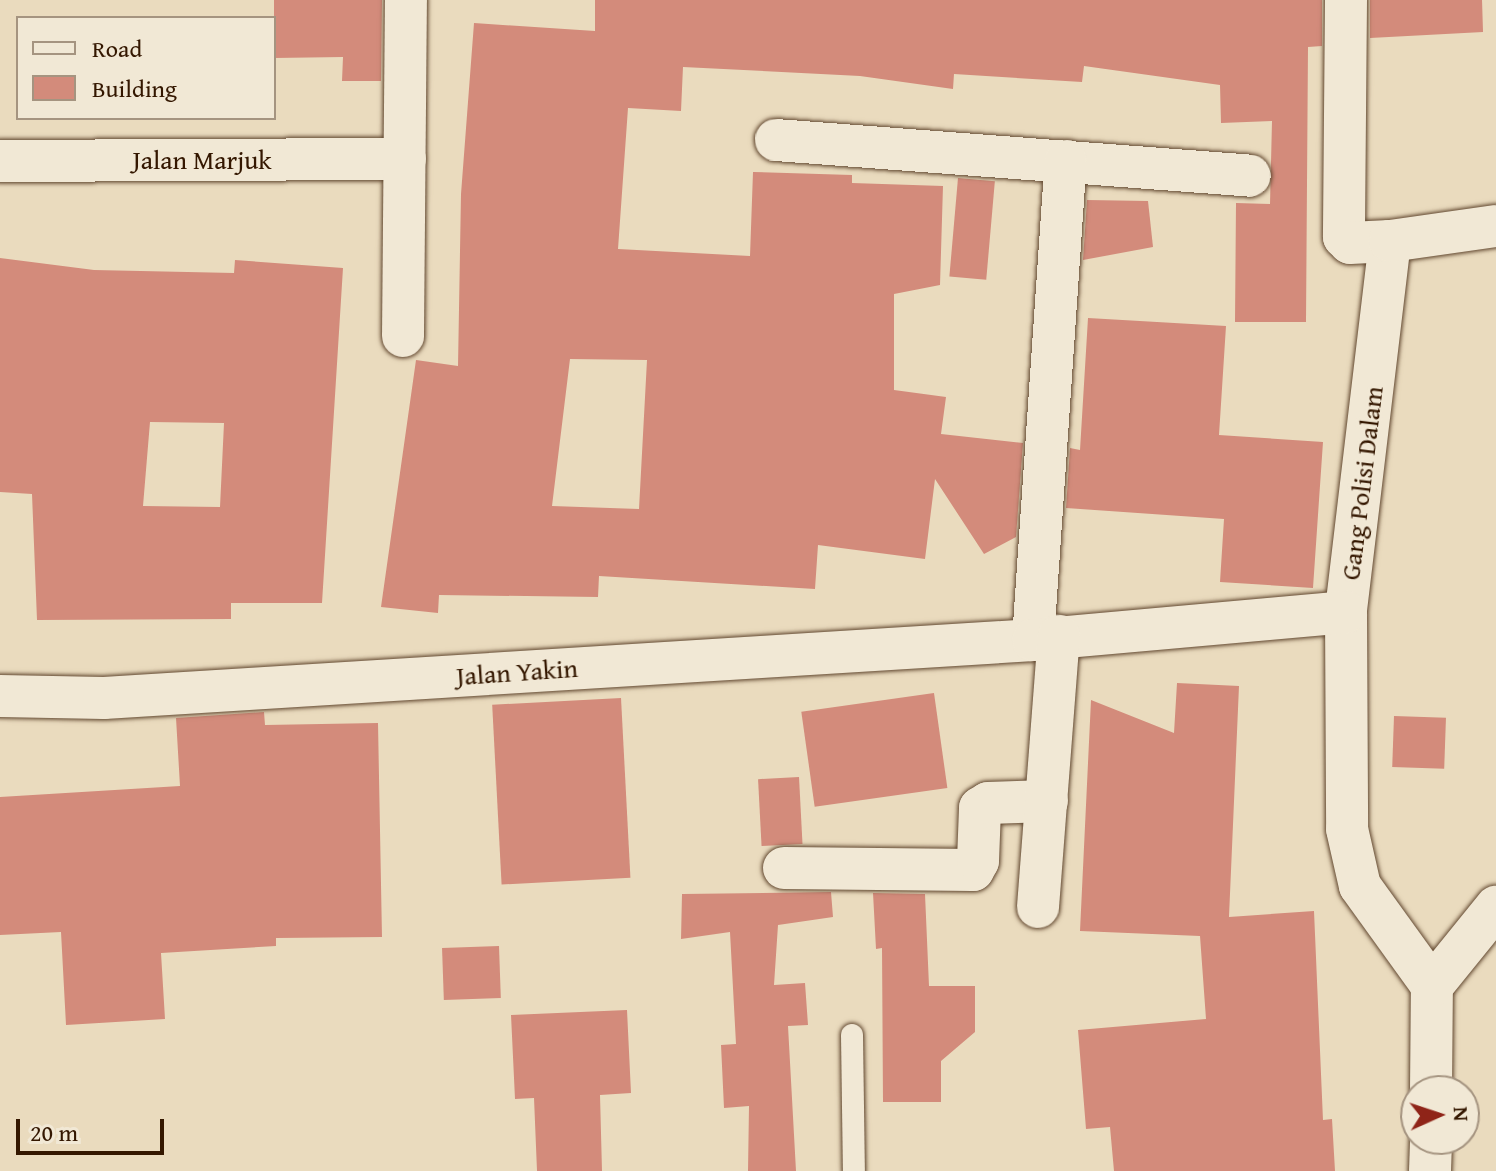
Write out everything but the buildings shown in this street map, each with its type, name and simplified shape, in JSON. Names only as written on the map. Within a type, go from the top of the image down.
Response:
[{"type":"street","points":[[403,336],[406,0]]},
{"type":"street","points":[[1346,0],[1344,237],[1350,243],[1390,241],[1496,226]]},
{"type":"street","points":[[776,140],[1250,176]]},
{"type":"street","name":"Jalan Marjuk","points":[[0,161],[405,159]]},
{"type":"street","points":[[1038,907],[1047,801],[1046,638],[1066,161]]},
{"type":"street","name":"Gang Polisi Dalam","points":[[1390,241],[1346,612],[1347,829],[1360,886],[1432,986]]},
{"type":"street","name":"Jalan Yakin","points":[[0,696],[104,698],[1046,638],[1346,612]]},
{"type":"street","points":[[784,868],[973,870],[978,861],[980,808],[988,803],[1047,801]]},
{"type":"street","points":[[1431,1075],[1432,986],[1496,907]]},
{"type":"lane","points":[[852,1035],[854,1171]]}]
